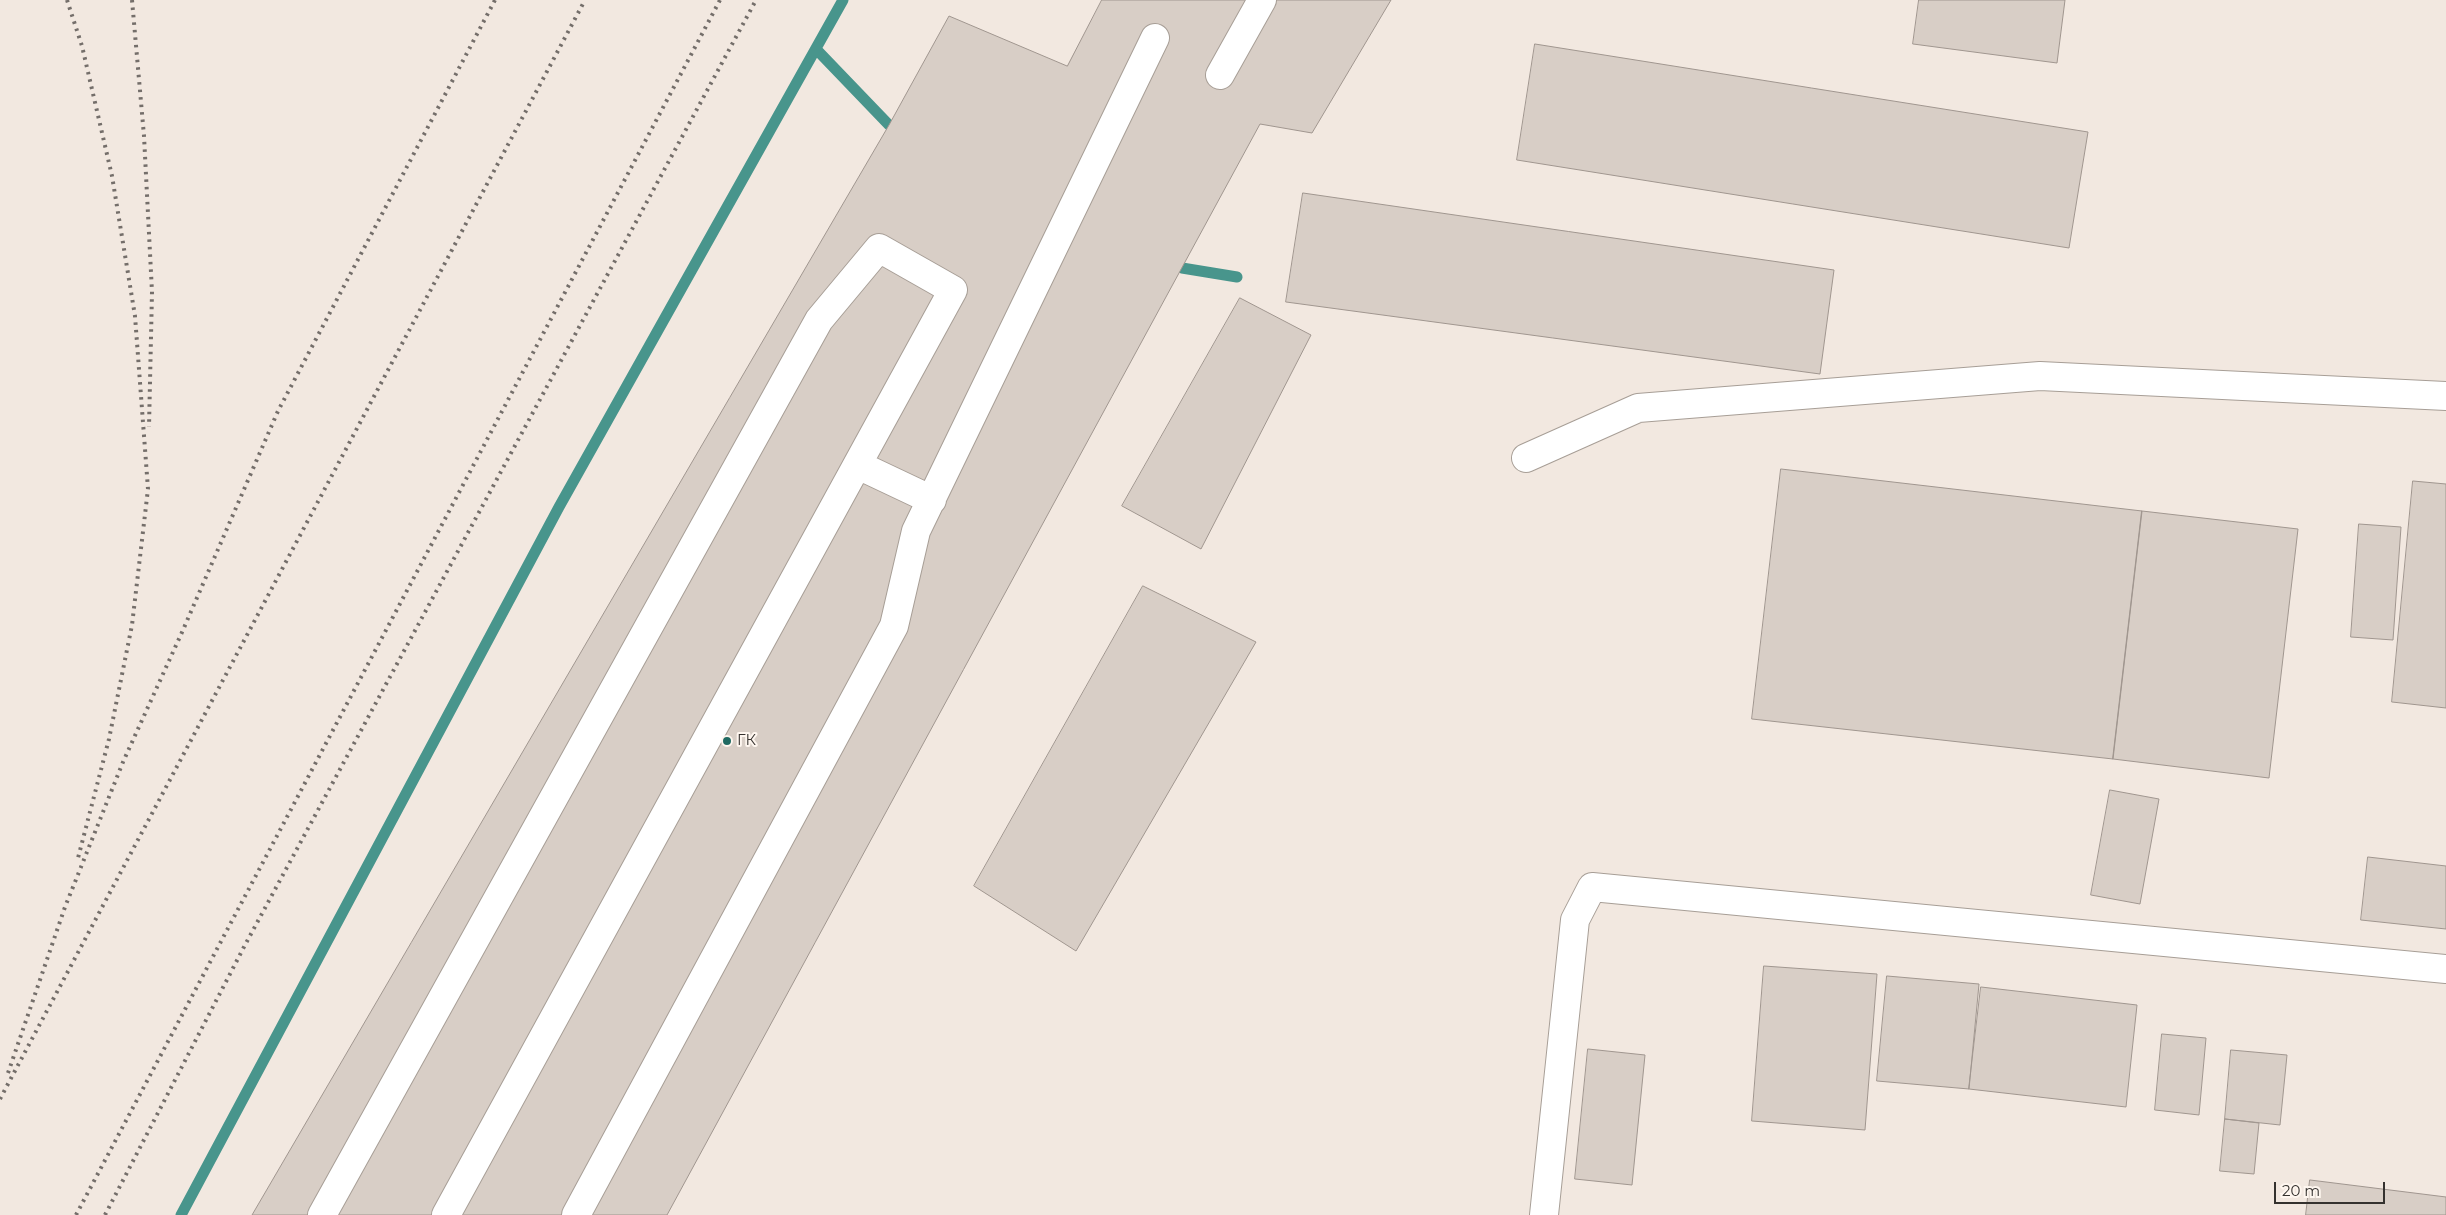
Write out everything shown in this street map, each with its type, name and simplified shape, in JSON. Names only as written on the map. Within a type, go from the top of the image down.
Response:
[{"type":"lane","points":[[1220,75],[1262,0]]},
{"type":"lane","points":[[576,1215],[894,626],[916,531],[1155,38]]},
{"type":"lane","points":[[322,1215],[819,320],[879,248],[953,290],[446,1215]]},
{"type":"lane","points":[[1526,458],[1638,408],[2040,376],[2446,396]]},
{"type":"lane","points":[[858,464],[932,500]]},
{"type":"lane","points":[[1544,1215],[1575,920],[1592,887],[2446,969]]},
{"type":"building","name":"ГК","points":[[1102,0],[1391,0],[1312,133],[1260,124],[667,1215],[252,1215],[889,125],[949,16],[1067,66]]},
{"type":"building","points":[[1919,0],[2065,0],[2057,63],[1913,44]]},
{"type":"building","points":[[1535,44],[2088,132],[2069,248],[1517,160]]},
{"type":"building","points":[[1303,193],[1834,270],[1820,374],[1286,302]]},
{"type":"building","points":[[1240,298],[1311,335],[1201,549],[1122,506]]},
{"type":"building","points":[[1781,469],[2142,511],[2113,759],[1752,719]]},
{"type":"building","points":[[2413,481],[2446,484],[2446,708],[2392,702]]},
{"type":"building","points":[[2142,511],[2298,529],[2269,778],[2113,759]]},
{"type":"building","points":[[2359,524],[2401,527],[2393,640],[2351,637]]},
{"type":"building","points":[[1143,586],[1256,642],[1076,951],[974,886]]},
{"type":"building","points":[[2110,790],[2159,799],[2140,904],[2091,895]]},
{"type":"building","points":[[2368,857],[2446,866],[2446,929],[2361,920]]},
{"type":"building","points":[[1764,966],[1877,974],[1865,1130],[1752,1121]]},
{"type":"building","points":[[1887,976],[1979,984],[1969,1089],[1877,1081]]},
{"type":"building","points":[[1981,987],[2137,1005],[2126,1107],[1969,1089]]},
{"type":"building","points":[[2162,1034],[2206,1038],[2199,1115],[2155,1110]]},
{"type":"building","points":[[1588,1049],[1645,1055],[1632,1185],[1575,1179]]},
{"type":"building","points":[[2231,1050],[2287,1055],[2280,1125],[2225,1119]]},
{"type":"building","points":[[2225,1119],[2259,1123],[2254,1174],[2220,1171]]},
{"type":"building","points":[[2310,1180],[2446,1197],[2446,1215],[2306,1215]]},
{"type":"waterway","points":[[181,1215],[559,507],[843,0]]},
{"type":"waterway","points":[[816,49],[889,125]]},
{"type":"waterway","points":[[1182,268],[1237,277]]},
{"type":"railway","points":[[67,0],[82,46],[112,176],[135,316],[148,489],[132,625],[109,739],[78,858]]},
{"type":"railway","points":[[132,0],[144,136],[152,292],[149,427]]},
{"type":"railway","points":[[8,1073],[65,907],[123,762],[183,630],[278,411],[495,0]]},
{"type":"railway","points":[[0,1099],[585,0]]},
{"type":"railway","points":[[76,1215],[720,0]]},
{"type":"railway","points":[[105,1215],[245,945],[756,0]]},
{"type":"place","name":"ГК","points":[[727,741]]}]
